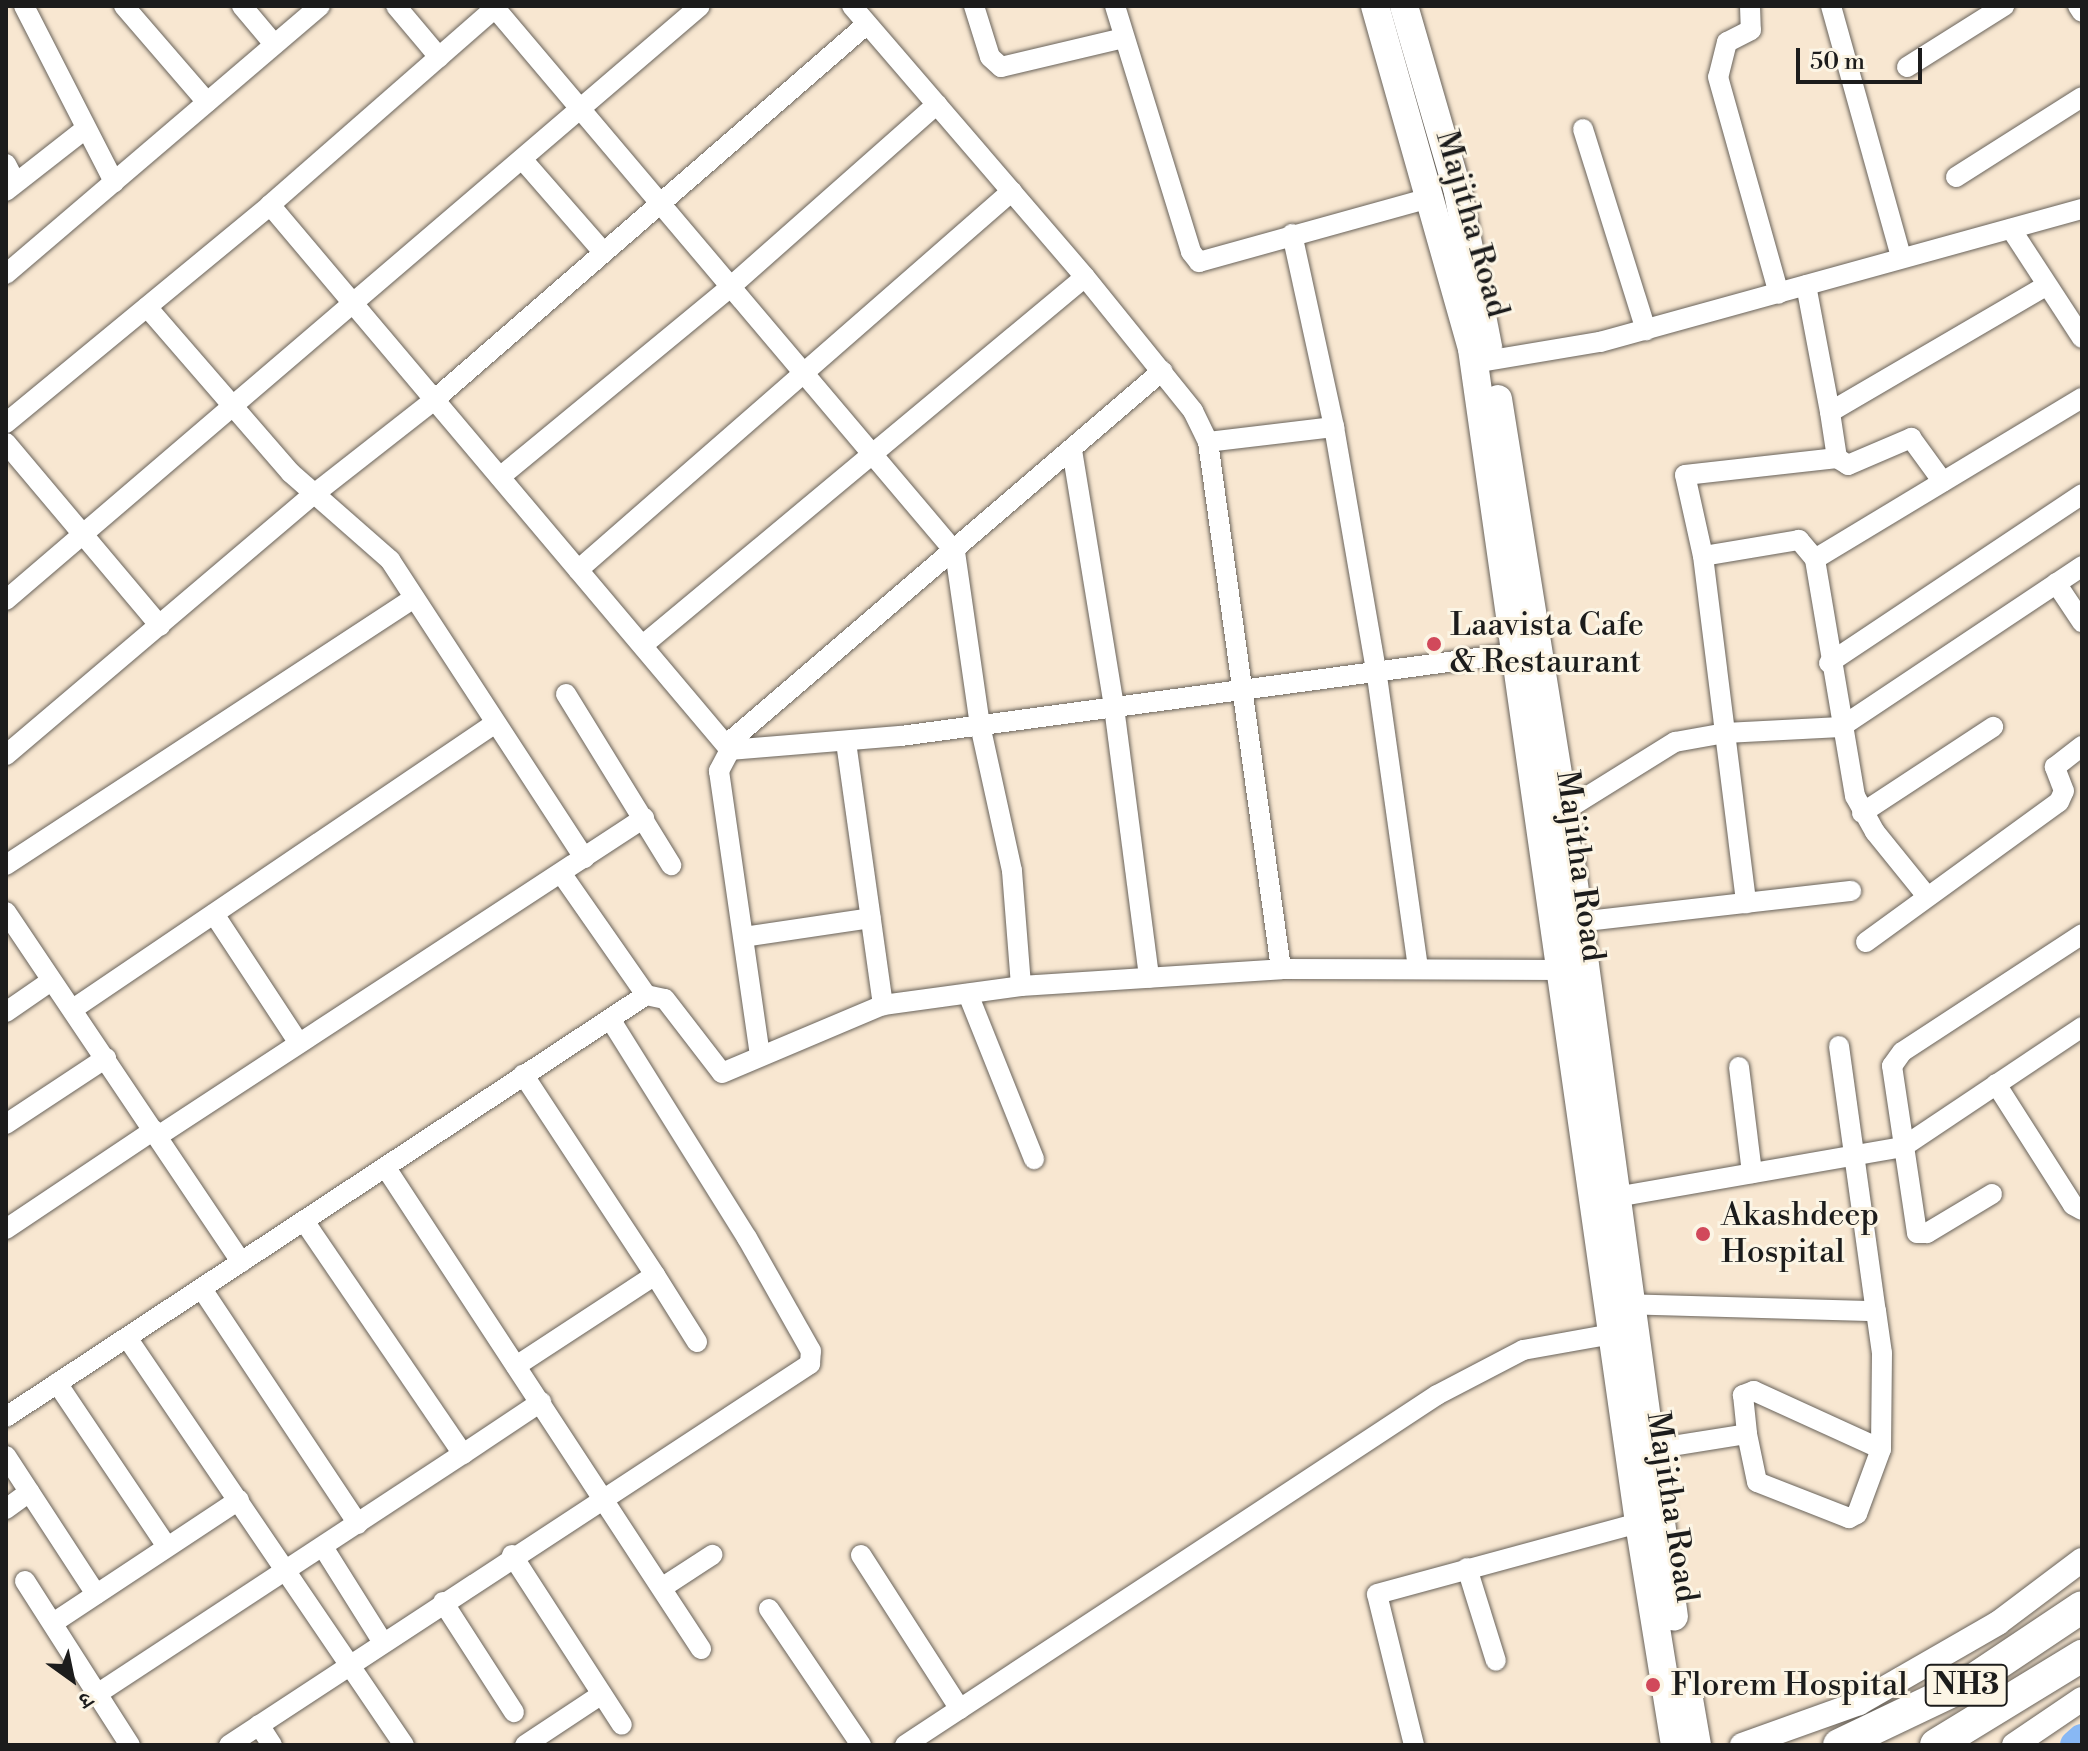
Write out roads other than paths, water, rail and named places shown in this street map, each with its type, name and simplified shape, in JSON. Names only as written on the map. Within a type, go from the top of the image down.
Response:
[{"type":"highway","name":"NH3","points":[[1839,1745],[1967,1684],[2082,1607]]},
{"type":"highway","name":"NH3","points":[[1936,1745],[2082,1656]]},
{"type":"main road","name":"Majitha Road","points":[[1375,6],[1429,198],[1482,362],[1564,811],[1566,924],[1560,970],[1606,1198]]},
{"type":"main road","name":"Majitha Road","points":[[1404,6],[1458,192],[1482,362],[1515,653],[1566,924],[1606,1198],[1640,1451],[1639,1523],[1675,1745]]},
{"type":"main road","name":"Majitha Road","points":[[1620,1304],[1612,1334],[1640,1451],[1697,1745]]},
{"type":"street","points":[[24,6],[114,182]]},
{"type":"street","points":[[124,6],[207,102]]},
{"type":"street","points":[[242,6],[274,44]]},
{"type":"street","points":[[6,274],[320,6]]},
{"type":"street","points":[[396,6],[439,57]]},
{"type":"street","points":[[6,600],[700,6]]},
{"type":"street","points":[[852,6],[1162,371],[1208,442],[1281,969]]},
{"type":"street","points":[[974,6],[990,57],[1001,67],[1124,38]]},
{"type":"street","points":[[1115,6],[1195,258],[1207,262],[1292,234],[1429,198]]},
{"type":"street","points":[[1750,6],[1751,30],[1727,42],[1718,77],[1779,294]]},
{"type":"street","points":[[1831,6],[1901,256]]},
{"type":"street","points":[[1907,67],[2004,6]]},
{"type":"street","points":[[2078,6],[2082,12]]},
{"type":"street","points":[[6,423],[270,205],[490,9],[871,458],[955,552],[980,725],[1012,871],[1021,986]]},
{"type":"street","points":[[6,755],[313,495],[434,400],[867,24]]},
{"type":"street","points":[[1956,177],[2082,97]]},
{"type":"street","points":[[500,477],[728,289],[937,104]]},
{"type":"street","points":[[9,179],[85,129]]},
{"type":"street","points":[[1583,129],[1646,330]]},
{"type":"street","points":[[522,159],[603,252]]},
{"type":"street","points":[[578,570],[799,373],[1012,191]]},
{"type":"street","points":[[270,205],[729,747]]},
{"type":"street","points":[[1482,362],[1646,330],[1779,294],[1901,256],[2082,209]]},
{"type":"street","points":[[2011,229],[2082,338]]},
{"type":"street","points":[[1292,234],[1334,427],[1376,669],[1418,966]]},
{"type":"street","points":[[643,645],[1085,277]]},
{"type":"street","points":[[1806,285],[1837,458]]},
{"type":"street","points":[[1830,412],[2046,286]]},
{"type":"street","points":[[147,307],[313,495],[380,548],[584,858]]},
{"type":"street","points":[[760,1055],[719,771],[729,747],[1162,371]]},
{"type":"street","points":[[1815,559],[2082,398]]},
{"type":"street","points":[[1208,442],[1334,427]]},
{"type":"street","points":[[1746,903],[1703,556],[1687,473],[1837,458],[1848,465],[1911,438],[1943,482]]},
{"type":"street","points":[[6,443],[160,626]]},
{"type":"street","points":[[1072,450],[1114,707],[1149,978]]},
{"type":"street","points":[[1829,663],[2082,494]]},
{"type":"street","points":[[1703,556],[1799,540],[1815,559],[1829,663],[1862,813],[1926,895]]},
{"type":"street","points":[[1564,811],[1664,746],[1725,733],[1841,727],[2082,566]]},
{"type":"street","points":[[2056,583],[2082,622]]},
{"type":"street","points":[[6,865],[413,599]]},
{"type":"street","points":[[729,747],[846,742],[1376,669],[1515,653]]},
{"type":"street","points":[[566,694],[671,865]]},
{"type":"street","points":[[73,1009],[494,724]]},
{"type":"street","points":[[1862,813],[1993,727]]},
{"type":"street","points":[[846,742],[883,1005]]},
{"type":"street","points":[[1866,942],[1926,895],[2059,802],[2064,791],[2055,767],[2082,746]]},
{"type":"street","points":[[6,1229],[644,818]]},
{"type":"street","points":[[561,873],[646,995],[665,999],[718,1072],[883,1005],[1021,986],[1281,969],[1418,966],[1560,970]]},
{"type":"street","points":[[1566,924],[1851,891]]},
{"type":"street","points":[[6,912],[241,1262]]},
{"type":"street","points":[[214,914],[298,1042]]},
{"type":"street","points":[[744,937],[871,918]]},
{"type":"street","points":[[1992,1194],[1919,1235],[1891,1072],[1895,1060],[2082,934]]},
{"type":"street","points":[[6,1012],[51,981]]},
{"type":"street","points":[[968,994],[1034,1159]]},
{"type":"street","points":[[6,1417],[646,995]]},
{"type":"street","points":[[229,1745],[512,1555],[806,1370],[812,1359],[747,1238],[610,1019]]},
{"type":"street","points":[[1606,1198],[1903,1147],[2082,1027]]},
{"type":"street","points":[[1839,1046],[1851,1156],[1884,1378],[1881,1449],[1857,1514],[1849,1518],[1757,1482],[1747,1434],[1743,1395],[1754,1391],[1881,1449]]},
{"type":"street","points":[[6,1124],[106,1058]]},
{"type":"street","points":[[1739,1067],[1752,1173]]},
{"type":"street","points":[[523,1074],[697,1342]]},
{"type":"street","points":[[1996,1084],[2073,1205],[2082,1210]]},
{"type":"street","points":[[386,1168],[604,1496],[701,1649]]},
{"type":"street","points":[[305,1222],[463,1454]]},
{"type":"street","points":[[516,1366],[655,1275]]},
{"type":"street","points":[[202,1289],[358,1524]]},
{"type":"street","points":[[1620,1304],[1876,1311]]},
{"type":"street","points":[[905,1745],[1437,1395],[1523,1350],[1612,1334]]},
{"type":"street","points":[[128,1339],[351,1661],[404,1745]]},
{"type":"street","points":[[57,1383],[167,1547]]},
{"type":"street","points":[[97,1694],[541,1402]]},
{"type":"street","points":[[1640,1451],[1747,1434]]},
{"type":"street","points":[[6,1456],[96,1594]]},
{"type":"street","points":[[6,1509],[29,1492]]},
{"type":"street","points":[[53,1623],[239,1500]]},
{"type":"street","points":[[1414,1745],[1375,1596],[1467,1568],[1639,1523]]},
{"type":"street","points":[[323,1547],[382,1641]]},
{"type":"street","points":[[512,1555],[622,1725]]},
{"type":"street","points":[[663,1587],[712,1555]]},
{"type":"street","points":[[861,1555],[960,1709]]},
{"type":"street","points":[[1742,1745],[1859,1703],[1998,1623],[2082,1560]]},
{"type":"street","points":[[1467,1568],[1496,1661]]},
{"type":"street","points":[[25,1581],[130,1745]]},
{"type":"street","points":[[443,1602],[514,1712]]},
{"type":"street","points":[[769,1609],[861,1745]]},
{"type":"street","points":[[525,1745],[602,1694]]},
{"type":"street","points":[[2014,1745],[2082,1699]]},
{"type":"street","points":[[259,1725],[272,1745]]},
{"type":"waterway","points":[[2075,1745],[2082,1739]]},
{"type":"place","name":"Laavista Cafe & Restaurant","points":[[1434,644]]},
{"type":"place","name":"Akashdeep Hospital","points":[[1703,1234]]},
{"type":"place","name":"Florem Hospital","points":[[1653,1685]]}]
